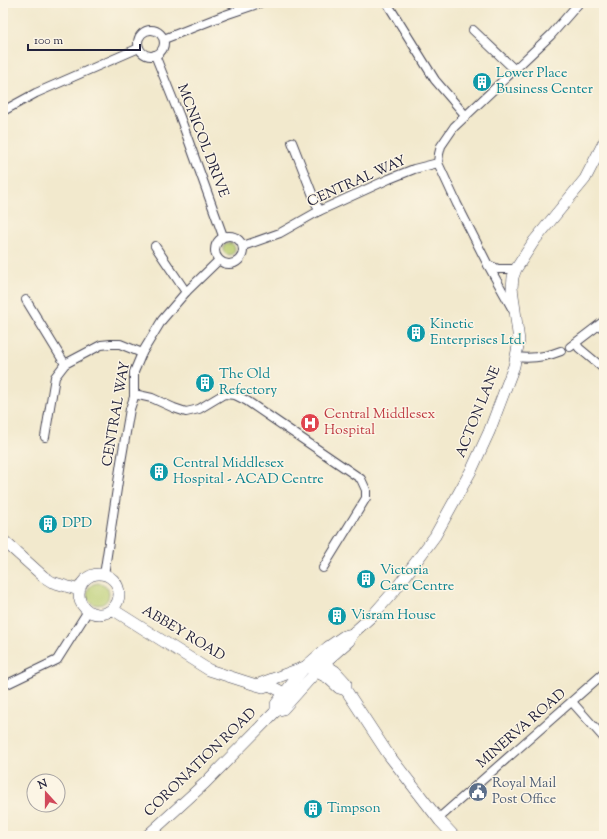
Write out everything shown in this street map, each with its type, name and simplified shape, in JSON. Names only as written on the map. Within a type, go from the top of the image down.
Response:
[{"type":"main road","name":"ACTON LANE","points":[[305,667],[318,665],[344,636],[352,634],[372,616],[395,590],[435,536],[472,469],[489,432],[516,357],[519,341],[512,288],[513,277],[516,269],[534,241],[585,179],[604,142]]},
{"type":"main road","points":[[3,540],[44,577],[52,582],[79,590]]},
{"type":"main road","points":[[104,575],[112,580],[118,589],[118,600],[112,609],[98,614],[88,611],[80,602],[79,590],[82,583],[89,577],[104,575]]},
{"type":"main road","name":"ABBEY ROAD","points":[[112,609],[209,670],[260,686],[269,685],[286,698]]},
{"type":"main road","points":[[318,665],[341,677],[346,683],[346,690],[388,754],[438,819],[454,836]]},
{"type":"main road","name":"CORONATION ROAD","points":[[286,698],[318,665]]},
{"type":"main road","points":[[260,686],[305,667]]},
{"type":"main road","name":"CORONATION ROAD","points":[[150,835],[205,783],[276,711],[283,708],[286,698],[305,667]]},
{"type":"street","points":[[164,39],[225,14],[260,3]]},
{"type":"street","points":[[387,3],[435,80],[466,116]]},
{"type":"street","points":[[515,314],[488,265],[438,163],[441,146],[447,136],[466,116],[551,35],[579,3]]},
{"type":"street","points":[[146,30],[155,30],[162,35],[164,39],[162,51],[155,55],[148,55],[139,48],[138,44],[140,36],[146,30]]},
{"type":"street","points":[[473,30],[515,70]]},
{"type":"street","points":[[3,111],[36,93],[139,48]]},
{"type":"street","name":"MCNICOL DRIVE","points":[[155,55],[180,117],[223,236]]},
{"type":"street","points":[[292,142],[319,211]]},
{"type":"street","name":"CENTRAL WAY","points":[[243,246],[280,234],[319,211],[389,179],[414,169],[438,163]]},
{"type":"street","points":[[230,235],[240,240],[243,246],[243,253],[238,261],[227,264],[219,260],[216,255],[215,246],[223,236],[230,235]]},
{"type":"street","points":[[155,246],[186,292]]},
{"type":"street","name":"CENTRAL WAY","points":[[104,575],[123,447],[134,394],[134,372],[142,353],[162,320],[186,292],[219,260]]},
{"type":"street","points":[[488,265],[498,269],[516,269]]},
{"type":"street","points":[[26,300],[65,364]]},
{"type":"street","points":[[604,321],[573,345],[579,348],[604,369]]},
{"type":"street","points":[[45,437],[55,377],[65,364],[101,346],[111,344],[120,344],[142,353]]},
{"type":"street","points":[[516,357],[528,359],[543,357],[560,351]]},
{"type":"street","points":[[134,394],[152,398],[186,412],[199,409],[224,394],[235,394],[361,479],[366,490],[366,498],[322,568]]},
{"type":"street","points":[[3,686],[56,660],[88,611]]},
{"type":"street","name":"MINERVA ROAD","points":[[438,819],[604,673]]},
{"type":"street","points":[[572,702],[604,738]]},
{"type":"green space","points":[[227,243],[231,243],[235,249],[231,255],[227,255],[223,251],[223,247]]},
{"type":"green space","points":[[98,583],[106,586],[109,594],[106,602],[98,605],[90,602],[87,594],[90,586]]},
{"type":"place","name":"Lower Place Business Center","points":[[482,82]]},
{"type":"place","name":"Kinetic Enterprises Ltd.","points":[[416,333]]},
{"type":"place","name":"The Old Refectory","points":[[205,383]]},
{"type":"place","name":"Central Middlesex Hospital","points":[[310,423]]},
{"type":"place","name":"Central Middlesex Hospital - ACAD Centre","points":[[159,472]]},
{"type":"place","name":"DPD","points":[[48,524]]},
{"type":"place","name":"Victoria Care Centre","points":[[366,579]]},
{"type":"place","name":"Visram House","points":[[337,616]]},
{"type":"place","name":"Royal Mail Post Office","points":[[478,792]]},
{"type":"place","name":"Timpson","points":[[313,809]]}]
